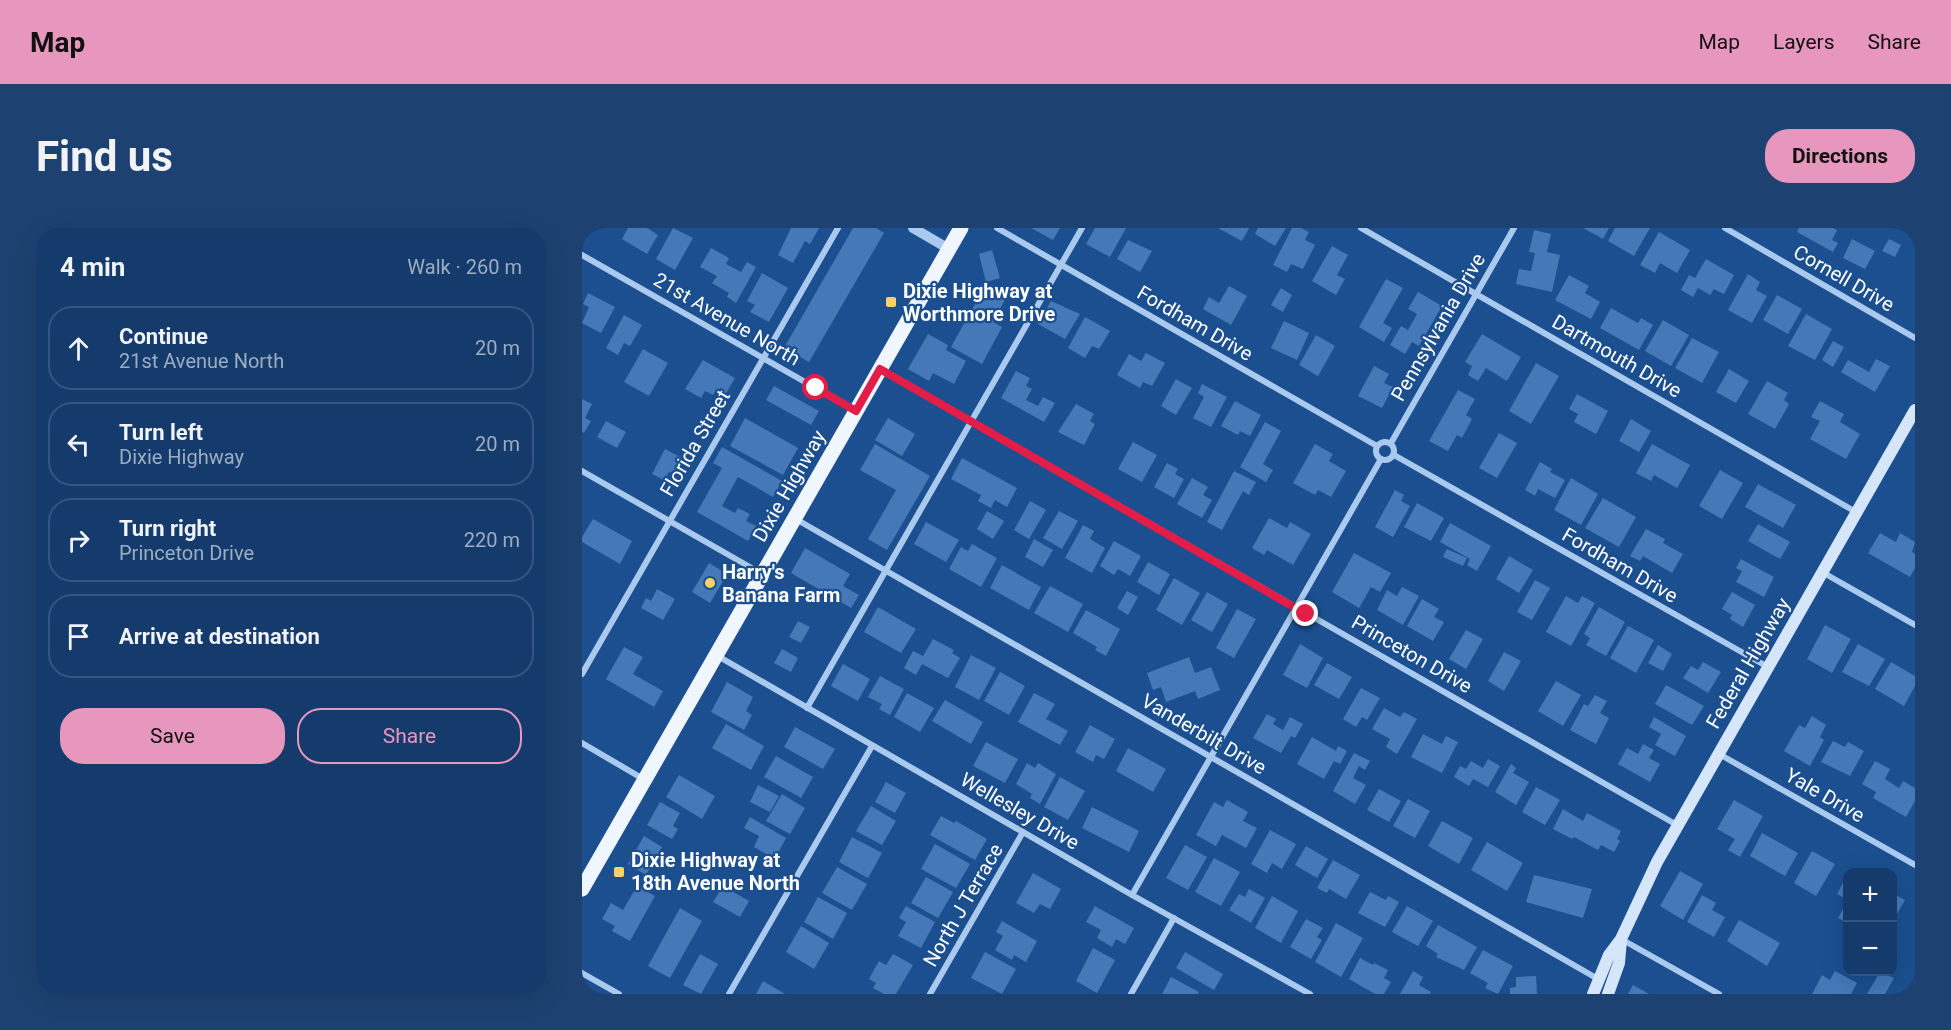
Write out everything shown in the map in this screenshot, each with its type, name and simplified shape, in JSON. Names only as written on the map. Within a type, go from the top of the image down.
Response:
[{"type":"main road","name":"Dixie Highway","points":[[582,890],[961,228]]},
{"type":"main road","name":"Federal Highway","points":[[1593,994],[1609,955],[1621,939],[1644,888],[1677,825],[1915,410]]},
{"type":"main road","name":"Federal Highway","points":[[1608,994],[1619,963],[1621,939]]},
{"type":"street","name":"Florida Street","points":[[582,674],[838,228]]},
{"type":"street","points":[[913,228],[949,249]]},
{"type":"street","name":"Fordham Drive","points":[[997,228],[1377,446]]},
{"type":"street","points":[[807,708],[1082,228]]},
{"type":"street","name":"Dartmouth Drive","points":[[1361,228],[1856,512]]},
{"type":"street","name":"Pennsylvania Drive","points":[[1391,443],[1514,228]]},
{"type":"street","name":"Cornell Drive","points":[[1725,228],[1915,338]]},
{"type":"street","name":"21st Avenue North","points":[[582,255],[856,411]]},
{"type":"street","name":"Princeton Drive","points":[[880,369],[1677,825]]},
{"type":"street","points":[[1382,442],[1391,443],[1394,447],[1394,455],[1387,460],[1381,459],[1376,452],[1377,446],[1382,442]]},
{"type":"street","name":"Fordham Drive","points":[[1394,455],[1768,667]]},
{"type":"street","points":[[1132,895],[1381,459]]},
{"type":"street","points":[[582,471],[762,574]]},
{"type":"street","name":"Vanderbilt Drive","points":[[794,518],[1598,979]]},
{"type":"street","points":[[1822,572],[1915,625]]},
{"type":"street","name":"Wellesley Drive","points":[[716,655],[1132,895],[1310,994]]},
{"type":"street","points":[[582,743],[645,780]]},
{"type":"street","points":[[729,994],[872,746]]},
{"type":"street","name":"Yale Drive","points":[[1719,754],[1915,865]]},
{"type":"street","name":"North J Terrace","points":[[930,994],[1023,832]]},
{"type":"street","points":[[1131,994],[1174,918]]},
{"type":"street","points":[[1621,939],[1719,994]]},
{"type":"street","points":[[582,973],[619,994]]},
{"type":"building","points":[[628,228],[647,228],[658,235],[647,254],[622,239]]},
{"type":"building","points":[[673,228],[693,238],[675,270],[656,259]]},
{"type":"building","points":[[791,228],[819,228],[810,244],[805,241],[793,263],[778,255]]},
{"type":"building","points":[[853,228],[876,228],[884,233],[809,362],[784,348]]},
{"type":"building","points":[[1031,228],[1060,228],[1053,240]]},
{"type":"building","points":[[1095,228],[1126,228],[1110,257],[1086,244]]},
{"type":"building","points":[[1218,228],[1249,228],[1242,241]]},
{"type":"building","points":[[1258,228],[1286,228],[1275,246],[1255,234]]},
{"type":"building","points":[[1292,228],[1301,228],[1309,232],[1305,240],[1315,245],[1303,269],[1291,264],[1287,272],[1273,265]]},
{"type":"building","points":[[1583,228],[1609,228],[1603,239]]},
{"type":"building","points":[[1615,228],[1650,228],[1634,256],[1608,241]]},
{"type":"building","points":[[1799,228],[1833,228],[1837,230],[1832,240],[1838,243],[1833,252],[1797,232]]},
{"type":"building","points":[[1534,230],[1551,234],[1547,252],[1560,255],[1552,292],[1516,284],[1519,269],[1531,271],[1535,253],[1529,252]]},
{"type":"building","points":[[1659,232],[1690,250],[1677,273],[1660,263],[1655,273],[1640,265]]},
{"type":"building","points":[[1852,239],[1875,251],[1865,269],[1843,258]]},
{"type":"building","points":[[1889,239],[1901,245],[1895,257],[1882,251]]},
{"type":"building","points":[[1128,240],[1152,251],[1140,272],[1117,259]]},
{"type":"building","points":[[1332,246],[1348,255],[1337,275],[1345,279],[1336,295],[1312,281]]},
{"type":"building","points":[[711,248],[729,258],[726,264],[741,272],[747,262],[756,267],[736,303],[727,297],[729,293],[712,283],[717,276],[700,267]]},
{"type":"building","points":[[992,250],[1000,278],[986,282],[979,254]]},
{"type":"building","points":[[1706,259],[1734,275],[1724,294],[1714,289],[1710,295],[1698,288],[1693,297],[1681,290],[1689,275],[1695,278]]},
{"type":"building","points":[[762,273],[788,288],[769,322],[750,312],[755,305],[747,301]]},
{"type":"building","points":[[1748,274],[1760,282],[1756,290],[1767,296],[1752,323],[1728,310]]},
{"type":"building","points":[[1569,275],[1589,286],[1585,293],[1600,302],[1591,319],[1555,300]]},
{"type":"building","points":[[1386,279],[1403,288],[1383,323],[1392,328],[1384,342],[1359,327]]},
{"type":"building","points":[[985,286],[1006,298],[993,322],[1002,327],[982,364],[951,347]]},
{"type":"building","points":[[1229,286],[1247,296],[1231,325],[1203,309],[1209,297],[1219,303]]},
{"type":"building","points":[[1281,288],[1292,295],[1283,312],[1271,305]]},
{"type":"building","points":[[1418,292],[1442,306],[1419,346],[1412,342],[1405,354],[1390,345],[1401,326],[1408,330],[1417,314],[1408,309]]},
{"type":"building","points":[[588,293],[615,307],[601,333],[582,323],[589,307],[583,304]]},
{"type":"building","points":[[1777,295],[1802,309],[1788,334],[1763,320]]},
{"type":"building","points":[[1051,301],[1080,314],[1065,339],[1038,324]]},
{"type":"building","points":[[1611,308],[1638,323],[1641,318],[1653,325],[1639,350],[1600,328]]},
{"type":"building","points":[[1806,314],[1832,329],[1815,360],[1788,346]]},
{"type":"building","points":[[624,315],[642,325],[630,346],[624,343],[618,355],[606,348]]},
{"type":"building","points":[[1085,317],[1110,331],[1099,349],[1092,346],[1085,358],[1068,348]]},
{"type":"building","points":[[1663,320],[1689,335],[1671,366],[1645,351]]},
{"type":"building","points":[[1284,321],[1309,333],[1297,360],[1271,348]]},
{"type":"building","points":[[928,334],[948,345],[946,350],[966,361],[954,384],[933,373],[929,381],[908,369]]},
{"type":"building","points":[[1482,334],[1521,357],[1507,381],[1486,368],[1478,381],[1468,375],[1472,366],[1465,362]]},
{"type":"building","points":[[1316,335],[1335,346],[1318,376],[1299,365]]},
{"type":"building","points":[[1692,338],[1719,352],[1702,383],[1675,368]]},
{"type":"building","points":[[1833,341],[1844,347],[1833,367],[1822,360]]},
{"type":"building","points":[[643,349],[668,363],[649,396],[624,382]]},
{"type":"building","points":[[1146,353],[1165,363],[1152,386],[1143,382],[1140,388],[1117,375],[1129,354],[1141,361]]},
{"type":"building","points":[[1876,359],[1890,366],[1875,392],[1841,372],[1848,360],[1869,372]]},
{"type":"building","points":[[703,360],[735,378],[725,395],[716,390],[713,395],[705,391],[701,398],[685,389]]},
{"type":"building","points":[[1536,363],[1559,376],[1531,424],[1509,411]]},
{"type":"building","points":[[1374,366],[1389,374],[1384,383],[1393,387],[1382,408],[1358,396]]},
{"type":"building","points":[[1729,369],[1749,381],[1736,403],[1716,392]]},
{"type":"building","points":[[1016,371],[1030,378],[1026,386],[1032,389],[1026,400],[1038,406],[1043,397],[1055,403],[1044,422],[1001,398]]},
{"type":"building","points":[[1176,379],[1192,388],[1176,415],[1161,406]]},
{"type":"building","points":[[1767,381],[1788,393],[1784,400],[1789,404],[1775,429],[1748,414]]},
{"type":"building","points":[[1202,384],[1227,397],[1211,427],[1193,418],[1204,397],[1198,393]]},
{"type":"building","points":[[774,386],[819,411],[811,425],[766,400]]},
{"type":"building","points":[[1458,390],[1475,399],[1466,415],[1472,419],[1462,438],[1457,435],[1448,451],[1429,441]]},
{"type":"building","points":[[1577,394],[1608,411],[1596,434],[1574,422],[1578,414],[1569,409]]},
{"type":"building","points":[[582,399],[592,404],[585,418],[591,421],[584,433],[582,432]]},
{"type":"building","points":[[1235,401],[1261,415],[1250,436],[1240,431],[1238,435],[1221,426]]},
{"type":"building","points":[[1820,401],[1844,414],[1840,422],[1860,434],[1846,459],[1810,439],[1820,421],[1811,417]]},
{"type":"building","points":[[1076,404],[1094,414],[1090,421],[1095,424],[1084,445],[1058,432]]},
{"type":"building","points":[[745,418],[798,448],[783,475],[730,446]]},
{"type":"building","points":[[888,418],[915,434],[902,456],[875,440]]},
{"type":"building","points":[[1631,419],[1651,431],[1639,452],[1619,441]]},
{"type":"building","points":[[606,421],[626,432],[617,448],[597,437]]},
{"type":"building","points":[[1265,422],[1281,431],[1263,464],[1273,470],[1266,482],[1240,467]]},
{"type":"building","points":[[1499,433],[1517,443],[1497,478],[1479,468]]},
{"type":"building","points":[[1133,442],[1157,455],[1142,482],[1118,469]]},
{"type":"building","points":[[875,444],[930,476],[887,550],[868,539],[896,490],[860,470]]},
{"type":"building","points":[[1315,444],[1333,454],[1329,461],[1346,471],[1331,497],[1318,490],[1315,495],[1293,483]]},
{"type":"building","points":[[1652,444],[1690,465],[1677,488],[1654,475],[1651,481],[1636,473]]},
{"type":"building","points":[[722,447],[782,481],[773,497],[738,477],[722,506],[735,513],[738,508],[750,514],[746,521],[756,526],[748,541],[697,512],[722,468],[713,463]]},
{"type":"building","points":[[665,449],[684,459],[676,475],[669,472],[664,480],[652,474]]},
{"type":"building","points":[[962,458],[1017,488],[1007,507],[995,500],[991,508],[978,501],[981,495],[951,479]]},
{"type":"building","points":[[1540,462],[1552,469],[1550,472],[1565,480],[1555,498],[1538,489],[1535,496],[1525,490]]},
{"type":"building","points":[[1167,463],[1178,469],[1175,474],[1184,479],[1174,498],[1154,487]]},
{"type":"building","points":[[1720,470],[1743,483],[1722,519],[1699,506]]},
{"type":"building","points":[[1234,471],[1256,482],[1249,495],[1243,491],[1222,530],[1207,522]]},
{"type":"building","points":[[1192,478],[1208,487],[1203,495],[1212,500],[1202,518],[1177,504]]},
{"type":"building","points":[[1571,478],[1598,494],[1581,525],[1554,510]]},
{"type":"building","points":[[1758,484],[1796,505],[1783,528],[1745,507]]},
{"type":"building","points":[[1395,490],[1404,495],[1401,501],[1410,506],[1393,537],[1375,527]]},
{"type":"building","points":[[1603,498],[1636,517],[1619,547],[1585,528]]},
{"type":"building","points":[[1030,501],[1046,510],[1029,539],[1014,530]]},
{"type":"building","points":[[1417,503],[1444,518],[1431,541],[1404,527]]},
{"type":"building","points":[[987,511],[1004,521],[993,539],[977,529]]},
{"type":"building","points":[[1059,511],[1078,521],[1062,549],[1043,538]]},
{"type":"building","points":[[1269,518],[1287,528],[1290,522],[1311,534],[1293,565],[1267,550],[1264,555],[1252,548]]},
{"type":"building","points":[[593,519],[632,541],[620,564],[582,542],[582,537]]},
{"type":"building","points":[[926,522],[959,540],[946,562],[914,544]]},
{"type":"building","points":[[1450,523],[1491,546],[1477,571],[1467,565],[1470,559],[1440,542]]},
{"type":"building","points":[[1758,524],[1790,542],[1780,559],[1748,541]]},
{"type":"building","points":[[1083,525],[1094,531],[1090,539],[1105,548],[1092,573],[1065,558]]},
{"type":"building","points":[[1646,529],[1665,539],[1663,543],[1683,554],[1672,573],[1643,556],[1640,561],[1630,556]]},
{"type":"building","points":[[1880,533],[1896,542],[1900,533],[1915,542],[1912,552],[1915,554],[1915,568],[1910,577],[1868,553]]},
{"type":"building","points":[[1034,539],[1053,550],[1043,567],[1025,557]]},
{"type":"building","points":[[1114,541],[1141,556],[1130,576],[1118,569],[1114,575],[1100,566]]},
{"type":"building","points":[[972,544],[997,558],[981,587],[949,569],[961,547],[968,551]]},
{"type":"building","points":[[805,548],[850,574],[843,586],[859,595],[851,608],[791,573]]},
{"type":"building","points":[[1447,549],[1467,558],[1463,566],[1443,557]]},
{"type":"building","points":[[1354,553],[1391,573],[1380,592],[1371,587],[1359,608],[1332,592]]},
{"type":"building","points":[[1509,556],[1533,570],[1519,593],[1496,579]]},
{"type":"building","points":[[1741,559],[1774,577],[1764,597],[1736,582],[1742,571],[1736,568]]},
{"type":"building","points":[[1148,562],[1170,574],[1159,595],[1137,582]]},
{"type":"building","name":"Harry's Banana Farm","points":[[709,563],[727,574],[710,603],[692,592]]},
{"type":"building","points":[[1002,565],[1041,587],[1029,610],[990,588]]},
{"type":"building","points":[[1174,578],[1200,593],[1182,625],[1156,610]]},
{"type":"building","points":[[1535,580],[1550,588],[1532,620],[1517,612]]},
{"type":"building","points":[[1050,586],[1083,604],[1068,632],[1034,613]]},
{"type":"building","points":[[1402,587],[1419,596],[1403,625],[1377,610],[1387,590],[1397,596]]},
{"type":"building","points":[[657,589],[675,599],[663,620],[641,608],[646,598],[651,601]]},
{"type":"building","points":[[1127,591],[1138,597],[1128,615],[1117,608]]},
{"type":"building","points":[[1207,592],[1228,604],[1212,632],[1191,620]]},
{"type":"building","points":[[1732,592],[1755,605],[1743,627],[1730,619],[1732,615],[1722,609]]},
{"type":"building","points":[[1566,596],[1578,603],[1582,596],[1595,603],[1571,646],[1546,632]]},
{"type":"building","points":[[1422,599],[1439,609],[1434,617],[1444,622],[1433,641],[1407,626]]},
{"type":"building","points":[[878,607],[916,629],[901,653],[864,632]]},
{"type":"building","points":[[1599,607],[1625,622],[1606,656],[1586,645],[1590,638],[1584,634]]},
{"type":"building","points":[[1237,609],[1256,619],[1234,658],[1216,648]]},
{"type":"building","points":[[1086,610],[1120,629],[1106,656],[1095,650],[1097,647],[1073,633]]},
{"type":"building","points":[[798,621],[810,627],[801,643],[789,637]]},
{"type":"building","points":[[1825,625],[1851,639],[1832,673],[1807,659]]},
{"type":"building","points":[[1628,626],[1654,640],[1636,673],[1610,658]]},
{"type":"building","points":[[1466,630],[1483,639],[1466,669],[1449,659]]},
{"type":"building","points":[[933,639],[954,650],[952,653],[960,658],[948,678],[922,664],[916,675],[904,668],[913,651],[923,656]]},
{"type":"building","points":[[1300,644],[1323,658],[1307,688],[1283,675]]},
{"type":"building","points":[[1858,644],[1885,659],[1869,686],[1842,672]]},
{"type":"building","points":[[1658,645],[1672,654],[1663,671],[1648,663]]},
{"type":"building","points":[[624,647],[643,657],[633,674],[663,691],[654,707],[606,679]]},
{"type":"building","points":[[782,649],[798,658],[791,672],[774,663]]},
{"type":"building","points":[[1504,652],[1521,661],[1504,691],[1488,681]]},
{"type":"building","points":[[971,655],[996,668],[979,700],[955,687]]},
{"type":"building","points":[[1189,657],[1195,673],[1211,667],[1220,690],[1198,699],[1195,691],[1166,702],[1161,687],[1153,690],[1147,673]]},
{"type":"building","points":[[1703,662],[1721,672],[1708,693],[1683,678],[1691,666],[1698,670]]},
{"type":"building","points":[[1891,662],[1915,676],[1915,686],[1904,706],[1875,689]]},
{"type":"building","points":[[1327,663],[1352,677],[1339,699],[1314,685]]},
{"type":"building","points":[[843,664],[870,679],[858,701],[831,686]]},
{"type":"building","points":[[1000,672],[1025,686],[1009,715],[984,701]]},
{"type":"building","points":[[880,676],[904,689],[890,715],[879,709],[882,704],[868,697]]},
{"type":"building","points":[[1556,681],[1581,695],[1563,726],[1538,711]]},
{"type":"building","points":[[727,682],[753,697],[746,711],[752,715],[744,730],[711,712]]},
{"type":"building","points":[[1666,685],[1704,706],[1692,725],[1655,704]]},
{"type":"building","points":[[1361,688],[1380,698],[1367,720],[1362,717],[1356,727],[1343,719]]},
{"type":"building","points":[[907,693],[934,708],[920,732],[894,717]]},
{"type":"building","points":[[1034,693],[1055,704],[1046,719],[1068,731],[1060,745],[1018,722]]},
{"type":"building","points":[[1595,695],[1607,701],[1600,713],[1609,718],[1596,744],[1570,730],[1584,704],[1588,706]]},
{"type":"building","points":[[945,700],[983,722],[971,744],[932,721]]},
{"type":"building","points":[[1384,708],[1400,717],[1404,712],[1417,719],[1397,754],[1386,747],[1390,739],[1372,729]]},
{"type":"building","points":[[1267,714],[1276,719],[1273,724],[1283,730],[1290,717],[1303,724],[1295,738],[1291,736],[1281,753],[1253,738]]},
{"type":"building","points":[[1812,716],[1826,725],[1820,737],[1824,740],[1810,766],[1784,751],[1799,725],[1805,728]]},
{"type":"building","points":[[1654,717],[1686,736],[1675,756],[1655,745],[1661,734],[1649,727]]},
{"type":"building","points":[[726,724],[764,746],[751,770],[712,748]]},
{"type":"building","points":[[1090,725],[1115,739],[1104,759],[1096,755],[1093,762],[1075,752]]},
{"type":"building","points":[[795,727],[835,749],[823,769],[784,747]]},
{"type":"building","points":[[1423,734],[1442,744],[1446,736],[1458,742],[1442,773],[1411,757]]},
{"type":"building","points":[[1312,737],[1336,751],[1338,746],[1347,751],[1340,764],[1334,761],[1324,779],[1297,764]]},
{"type":"building","points":[[1833,741],[1845,747],[1848,742],[1864,751],[1850,776],[1821,762]]},
{"type":"building","points":[[986,742],[1018,759],[1005,783],[973,766]]},
{"type":"building","points":[[1643,744],[1654,750],[1649,758],[1660,764],[1650,782],[1618,764],[1627,748],[1638,754]]},
{"type":"building","points":[[1128,748],[1166,769],[1153,792],[1116,771]]},
{"type":"building","points":[[1354,753],[1370,761],[1365,770],[1359,766],[1353,778],[1366,785],[1355,804],[1333,791]]},
{"type":"building","points":[[776,756],[813,777],[801,798],[764,777]]},
{"type":"building","points":[[1488,759],[1500,766],[1488,787],[1473,779],[1469,786],[1454,777],[1460,766],[1466,769],[1471,761],[1483,768]]},
{"type":"building","points":[[1875,761],[1890,769],[1885,779],[1899,788],[1903,781],[1915,788],[1915,801],[1906,817],[1873,798],[1876,792],[1862,784]]},
{"type":"building","points":[[1027,763],[1035,768],[1038,763],[1056,774],[1040,804],[1030,798],[1032,794],[1016,784]]},
{"type":"building","points":[[1511,764],[1516,768],[1513,773],[1529,782],[1516,805],[1495,792]]},
{"type":"building","points":[[679,775],[715,796],[702,819],[666,797]]},
{"type":"building","points":[[1060,777],[1085,791],[1068,820],[1044,807]]},
{"type":"building","points":[[886,782],[906,793],[895,813],[875,802]]},
{"type":"building","points":[[758,785],[779,796],[770,812],[750,802]]},
{"type":"building","points":[[1536,787],[1560,800],[1545,825],[1522,812]]},
{"type":"building","points":[[1379,789],[1401,801],[1389,822],[1367,810]]},
{"type":"building","points":[[782,794],[805,808],[790,834],[766,821]]},
{"type":"building","points":[[1408,799],[1430,811],[1415,838],[1393,826]]},
{"type":"building","points":[[1227,800],[1248,812],[1243,821],[1257,828],[1246,848],[1222,835],[1216,846],[1196,835],[1214,802],[1223,807]]},
{"type":"building","points":[[1734,800],[1763,816],[1740,857],[1728,850],[1735,839],[1717,829]]},
{"type":"building","points":[[660,802],[680,813],[673,826],[678,829],[672,839],[647,825]]},
{"type":"building","points":[[871,806],[896,821],[882,845],[856,831]]},
{"type":"building","points":[[1092,807],[1139,831],[1129,852],[1082,828]]},
{"type":"building","points":[[1563,809],[1583,821],[1587,813],[1621,831],[1617,839],[1620,841],[1614,852],[1601,845],[1598,850],[1553,829]]},
{"type":"building","points":[[941,816],[954,823],[956,821],[987,839],[975,860],[930,835]]},
{"type":"building","points":[[750,817],[786,838],[775,859],[754,847],[759,836],[744,828]]},
{"type":"building","points":[[1442,821],[1473,838],[1459,864],[1428,846]]},
{"type":"building","points":[[1270,830],[1296,844],[1282,869],[1272,863],[1267,873],[1251,864]]},
{"type":"building","points":[[1762,833],[1798,853],[1785,876],[1750,856]]},
{"type":"building","points":[[644,836],[662,847],[646,875],[628,864]]},
{"type":"building","points":[[852,837],[882,853],[868,878],[839,862]]},
{"type":"building","points":[[1487,842],[1523,863],[1507,891],[1471,870]]},
{"type":"building","points":[[935,844],[970,864],[956,888],[921,869]]},
{"type":"building","points":[[1185,845],[1207,857],[1188,890],[1166,878]]},
{"type":"building","points":[[1306,846],[1328,859],[1317,878],[1295,865]]},
{"type":"building","points":[[1812,851],[1835,864],[1816,896],[1794,883]]},
{"type":"building","points":[[1214,858],[1240,872],[1221,906],[1195,892]]},
{"type":"building","points":[[1333,860],[1360,875],[1346,899],[1329,889],[1327,893],[1317,888]]},
{"type":"building","points":[[837,867],[867,884],[852,910],[822,893]]},
{"type":"building","points":[[1680,871],[1703,884],[1683,920],[1660,906]]},
{"type":"building","points":[[1033,873],[1061,889],[1050,909],[1040,904],[1034,913],[1016,903]]},
{"type":"building","points":[[1534,875],[1592,889],[1583,918],[1526,902]]},
{"type":"building","points":[[926,877],[953,892],[938,918],[911,903]]},
{"type":"building","points":[[1843,883],[1843,897],[1837,894]]},
{"type":"building","points":[[637,886],[655,896],[630,941],[612,931],[615,926],[602,919],[611,903],[623,910]]},
{"type":"building","points":[[723,886],[749,901],[740,917],[713,902]]},
{"type":"building","points":[[1249,889],[1265,898],[1251,923],[1229,910],[1239,894],[1245,897]]},
{"type":"building","points":[[1370,892],[1386,900],[1388,896],[1399,902],[1385,927],[1358,913]]},
{"type":"building","points":[[1702,895],[1716,903],[1712,910],[1725,917],[1714,937],[1687,922]]},
{"type":"building","points":[[1272,896],[1298,911],[1281,943],[1255,928]]},
{"type":"building","points":[[1897,896],[1905,900],[1897,914]]},
{"type":"building","points":[[818,897],[847,913],[833,939],[804,922]]},
{"type":"building","points":[[906,906],[935,922],[921,948],[898,936],[906,922],[899,918]]},
{"type":"building","points":[[1095,906],[1134,928],[1125,944],[1116,939],[1112,947],[1097,938],[1101,930],[1086,922]]},
{"type":"building","points":[[1407,906],[1433,921],[1418,946],[1392,932]]},
{"type":"building","points":[[680,908],[702,921],[670,978],[648,966]]},
{"type":"building","points":[[1843,909],[1843,920],[1838,918]]},
{"type":"building","points":[[1306,919],[1323,928],[1317,937],[1322,940],[1311,959],[1290,947]]},
{"type":"building","points":[[1739,920],[1780,943],[1767,966],[1727,941]]},
{"type":"building","points":[[1002,921],[1037,941],[1026,962],[1014,955],[1012,960],[995,950],[1003,936],[996,932]]},
{"type":"building","points":[[1336,923],[1363,938],[1341,977],[1315,962]]},
{"type":"building","points":[[1438,925],[1477,947],[1464,970],[1436,957],[1438,954],[1426,946]]},
{"type":"building","points":[[801,926],[829,943],[814,969],[786,952]]},
{"type":"building","points":[[1093,948],[1115,960],[1097,993],[1076,981]]},
{"type":"building","points":[[1483,950],[1513,966],[1498,994],[1485,988],[1488,983],[1470,973]]},
{"type":"building","points":[[985,952],[1016,969],[1002,994],[971,978]]},
{"type":"building","points":[[1185,952],[1223,974],[1214,990],[1176,968]]},
{"type":"building","points":[[700,954],[718,964],[701,994],[683,985]]},
{"type":"building","points":[[893,954],[913,965],[896,994],[884,994],[873,988],[876,983],[869,979],[879,961],[886,965]]},
{"type":"building","points":[[1360,958],[1388,970],[1384,978],[1391,982],[1384,994],[1375,994],[1349,979]]},
{"type":"building","points":[[1413,971],[1423,977],[1419,985],[1431,992],[1430,994],[1400,994]]},
{"type":"building","points":[[1835,971],[1857,983],[1851,994],[1812,994],[1822,975],[1830,980]]},
{"type":"building","points":[[1536,976],[1537,994],[1510,994],[1510,988],[1516,987],[1516,977]]},
{"type":"building","points":[[1878,976],[1894,978],[1885,994],[1867,994]]},
{"type":"building","points":[[1171,977],[1199,992],[1198,994],[1162,994]]},
{"type":"building","points":[[763,981],[785,994],[756,994]]},
{"type":"building","points":[[1633,985],[1649,994],[1628,994]]},
{"type":"place","name":"Dixie Highway at Worthmore Drive","points":[[891,302]]},
{"type":"place","name":"Harry's Banana Farm","points":[[710,583]]},
{"type":"place","name":"Dixie Highway at 18th Avenue North","points":[[619,872]]},
{"type":"route","points":[[816,388],[856,411],[880,369],[1306,614]]}]
